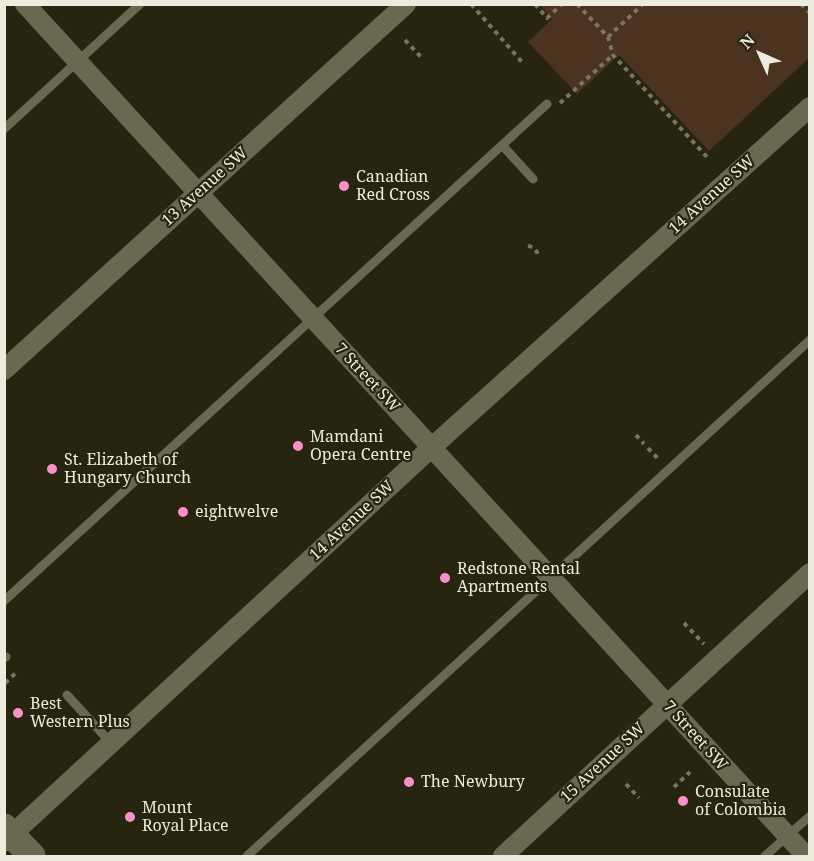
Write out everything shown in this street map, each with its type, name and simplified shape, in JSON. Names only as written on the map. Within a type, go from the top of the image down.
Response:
[{"type":"main road","points":[[7,835],[32,856]]},
{"type":"street","name":"7 Street SW","points":[[25,4],[806,856]]},
{"type":"street","name":"13 Avenue SW","points":[[4,370],[406,4]]},
{"type":"street","name":"14 Avenue SW","points":[[7,835],[111,744],[431,448],[810,107]]},
{"type":"street","name":"15 Avenue SW","points":[[503,856],[810,573]]},
{"type":"lane","points":[[4,129],[140,4]]},
{"type":"lane","points":[[4,600],[547,104]]},
{"type":"lane","points":[[502,145],[533,178]]},
{"type":"lane","points":[[247,856],[810,340]]},
{"type":"lane","points":[[67,695],[111,744]]},
{"type":"lane","points":[[765,856],[810,816]]},
{"type":"path","points":[[471,4],[522,62]]},
{"type":"path","points":[[535,4],[547,18],[562,4]]},
{"type":"path","points":[[577,4],[608,37],[613,55],[707,157]]},
{"type":"path","points":[[608,37],[643,4]]},
{"type":"path","points":[[801,4],[810,13]]},
{"type":"path","points":[[405,40],[422,58]]},
{"type":"path","points":[[558,105],[613,55]]},
{"type":"path","points":[[528,246],[537,252],[538,257]]},
{"type":"path","points":[[636,435],[644,444]]},
{"type":"path","points":[[648,448],[657,458]]},
{"type":"path","points":[[684,622],[706,646]]},
{"type":"path","points":[[5,683],[18,671]]},
{"type":"path","points":[[674,787],[690,772]]},
{"type":"path","points":[[626,784],[639,798]]},
{"type":"shaded area","points":[[540,5],[809,5],[809,58],[709,151],[619,55],[577,94],[528,42],[552,19]]},
{"type":"place","name":"Canadian Red Cross","points":[[344,186]]},
{"type":"place","name":"Mamdani Opera Centre","points":[[298,446]]},
{"type":"place","name":"St. Elizabeth of Hungary Church","points":[[52,469]]},
{"type":"place","name":"eightwelve","points":[[183,512]]},
{"type":"place","name":"Redstone Rental Apartments","points":[[445,578]]},
{"type":"place","name":"Best Western Plus","points":[[18,713]]},
{"type":"place","name":"The Newbury","points":[[409,782]]},
{"type":"place","name":"Consulate of Colombia","points":[[683,801]]},
{"type":"place","name":"Mount Royal Place","points":[[130,817]]}]
